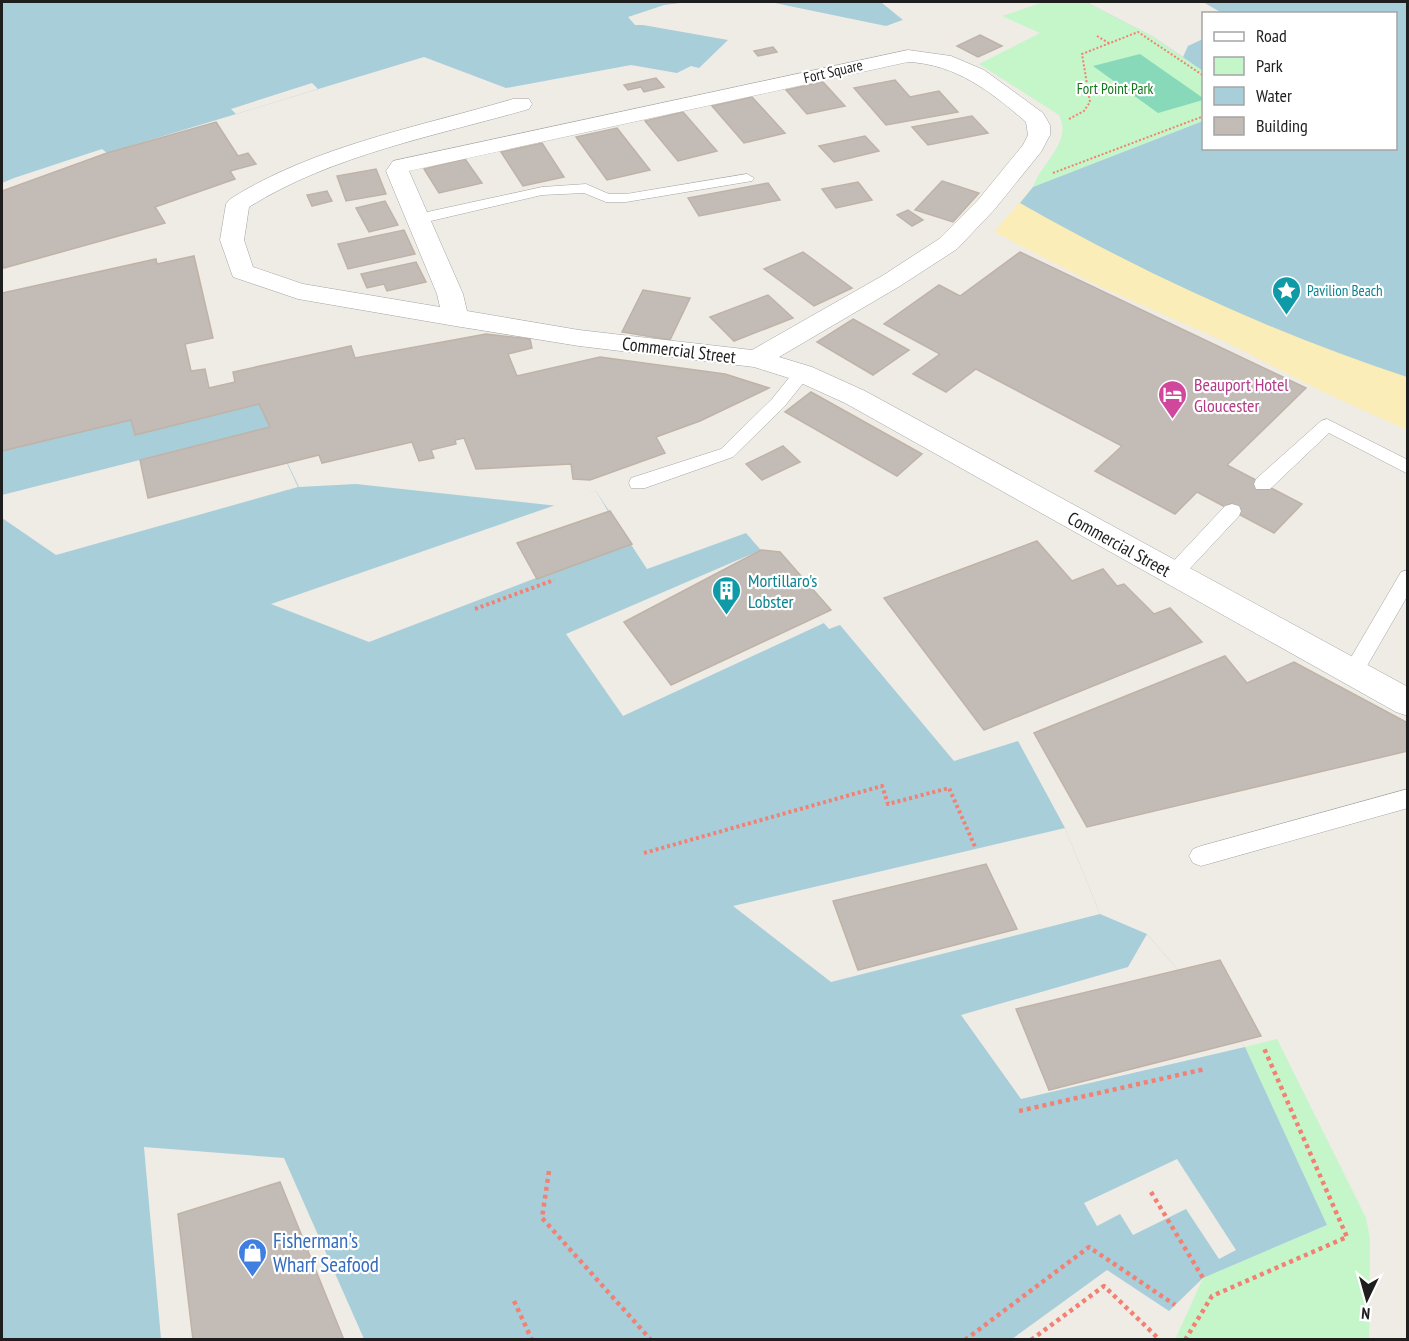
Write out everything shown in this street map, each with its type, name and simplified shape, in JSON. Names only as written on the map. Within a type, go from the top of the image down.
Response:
[{"type":"street","name":"Fort Square","points":[[455,318],[450,294],[397,171],[405,165],[908,56],[940,58],[959,64],[1035,118],[1039,125],[1038,140],[986,205],[948,244],[891,281],[756,359]]},
{"type":"street","name":"Commercial Street","points":[[521,104],[341,156],[273,182],[238,204],[232,240],[242,272],[298,291],[579,338],[756,359],[802,372],[855,396],[1407,703]]},
{"type":"lane","points":[[418,219],[542,191],[586,188],[606,198],[626,198],[747,178]]},
{"type":"lane","points":[[638,483],[727,453],[778,403],[802,372]]},
{"type":"lane","points":[[1263,484],[1327,425],[1407,468]]},
{"type":"lane","points":[[1174,573],[1232,511]]},
{"type":"lane","points":[[1353,672],[1407,577]]},
{"type":"lane","points":[[1201,856],[1407,798]]},
{"type":"path","points":[[1063,122],[1089,105],[1082,54],[1138,32],[1202,75]]},
{"type":"path","points":[[1097,36],[1110,43]]},
{"type":"path","points":[[1011,174],[1035,180],[1202,116]]},
{"type":"path","points":[[475,609],[554,580]]},
{"type":"path","points":[[644,853],[882,786],[888,804],[949,788],[976,849]]},
{"type":"path","points":[[1185,1340],[1212,1296],[1347,1237],[1263,1046]]},
{"type":"path","points":[[1019,1111],[1205,1069]]},
{"type":"path","points":[[549,1171],[542,1218],[651,1340]]},
{"type":"path","points":[[1151,1192],[1203,1278]]},
{"type":"path","points":[[965,1340],[1089,1247],[1175,1305]]},
{"type":"path","points":[[1031,1340],[1104,1286],[1160,1340]]},
{"type":"path","points":[[514,1301],[532,1340]]},
{"type":"sand","name":"Pavilion Beach","points":[[1033,187],[1407,283],[1407,430],[1323,392],[1228,343],[1099,286],[994,232]]},
{"type":"green space","name":"Fort Point Park","points":[[1044,2],[1086,2],[1152,36],[1202,70],[1202,121],[1033,187],[1059,143],[1062,125],[1059,115],[979,64],[1040,33],[1002,16]]},
{"type":"green space","points":[[1140,54],[1202,97],[1202,100],[1158,113],[1093,66]]},
{"type":"green space","points":[[1277,1039],[1366,1218],[1370,1239],[1369,1339],[1175,1340],[1203,1278],[1327,1225],[1245,1047]]},
{"type":"water","points":[[2,2],[724,2],[664,12],[643,19],[643,25],[728,40],[699,68],[691,66],[677,73],[631,65],[506,88],[424,57],[107,153],[2,191]]},
{"type":"water","points":[[770,2],[952,2],[886,26]]},
{"type":"water","points":[[1086,2],[1407,2],[1407,377],[1307,341],[1209,300],[1114,254],[1020,203],[1033,187],[1202,121],[1202,150],[1397,150],[1397,12],[1202,12],[1202,70],[1152,36]]},
{"type":"water","points":[[101,366],[112,424],[131,420],[135,435],[259,404],[299,487],[356,484],[558,506],[596,491],[647,569],[746,533],[829,629],[840,625],[954,761],[1018,741],[1065,828],[1100,914],[1147,934],[1245,1047],[1327,1225],[1203,1278],[1169,1311],[1107,1270],[1012,1339],[2,1340],[2,391]]},
{"type":"pier","points":[[689,2],[727,2],[696,16],[680,18],[664,15],[646,21],[660,25],[635,25],[628,17],[664,5]]},
{"type":"pier","points":[[955,2],[923,17],[903,20],[882,3]]},
{"type":"pier","points":[[1086,2],[1203,2],[1220,12],[1202,12],[1202,39],[1188,46],[1183,57],[1152,36]]},
{"type":"pier","points":[[312,83],[318,89],[236,114],[231,109]]},
{"type":"pier","points":[[102,149],[107,153],[2,191],[2,183]]},
{"type":"pier","points":[[270,427],[298,487],[56,555],[2,518],[2,495]]},
{"type":"pier","points":[[596,491],[627,543],[369,642],[271,604]]},
{"type":"pier","name":"Mortillaro's Lobster","points":[[761,550],[824,623],[623,716],[566,634]]},
{"type":"pier","points":[[1065,828],[1100,914],[831,982],[733,906]]},
{"type":"pier","points":[[1147,934],[1245,1047],[1021,1099],[961,1015],[1128,967]]},
{"type":"pier","points":[[144,1147],[284,1158],[364,1339],[161,1339]]},
{"type":"pier","points":[[1177,1159],[1236,1250],[1219,1259],[1186,1209],[1133,1235],[1120,1214],[1097,1226],[1084,1203]]},
{"type":"building","points":[[980,35],[1002,46],[978,57],[957,46]]},
{"type":"building","points":[[773,47],[777,52],[758,56],[754,51]]},
{"type":"building","points":[[656,78],[664,87],[644,92],[641,87],[628,90],[624,85]]},
{"type":"building","points":[[895,80],[910,97],[939,91],[958,112],[886,125],[854,88]]},
{"type":"building","points":[[823,82],[845,106],[807,114],[786,90]]},
{"type":"building","points":[[752,97],[785,133],[744,143],[712,106]]},
{"type":"building","points":[[683,112],[717,151],[678,161],[645,121]]},
{"type":"building","points":[[972,116],[988,133],[928,145],[912,127]]},
{"type":"building","points":[[216,122],[238,156],[248,153],[256,164],[230,171],[235,179],[155,207],[165,223],[4,268],[2,261],[2,191],[107,153]]},
{"type":"building","points":[[617,128],[650,170],[607,180],[576,137]]},
{"type":"building","points":[[865,136],[879,151],[834,162],[819,146]]},
{"type":"building","points":[[542,143],[564,177],[523,186],[501,152]]},
{"type":"building","points":[[465,159],[482,183],[439,193],[424,169]]},
{"type":"building","points":[[376,169],[386,194],[346,201],[337,176]]},
{"type":"building","points":[[942,181],[979,193],[953,222],[915,210]]},
{"type":"building","points":[[858,182],[872,200],[836,208],[822,189]]},
{"type":"building","points":[[768,183],[780,200],[699,216],[688,198]]},
{"type":"building","points":[[327,191],[332,201],[312,206],[307,195]]},
{"type":"building","points":[[385,201],[398,225],[369,232],[356,208]]},
{"type":"building","points":[[908,210],[923,220],[912,226],[897,215]]},
{"type":"building","points":[[404,230],[415,254],[348,269],[338,244]]},
{"type":"building","points":[[803,252],[852,288],[814,306],[764,269]]},
{"type":"building","name":"Beauport Hotel Gloucester","points":[[1020,252],[1306,388],[1227,465],[1302,504],[1274,533],[1197,492],[1175,514],[1095,471],[1122,446],[976,369],[946,392],[913,374],[940,354],[884,324],[939,285],[960,296]]},
{"type":"building","points":[[194,256],[213,338],[185,344],[191,371],[205,369],[209,388],[235,382],[233,372],[351,346],[355,358],[486,334],[530,339],[532,348],[508,354],[517,376],[600,357],[725,374],[769,388],[700,421],[656,437],[665,453],[590,480],[573,479],[571,464],[476,469],[464,438],[455,440],[456,444],[431,450],[434,458],[419,461],[412,442],[322,463],[319,455],[148,498],[140,460],[270,427],[259,404],[135,435],[131,420],[2,451],[2,293],[156,259],[157,264]]},
{"type":"building","points":[[416,262],[426,282],[387,291],[384,284],[367,288],[361,274]]},
{"type":"building","points":[[643,290],[690,298],[670,340],[622,332]]},
{"type":"building","points":[[768,295],[793,318],[734,341],[710,317]]},
{"type":"building","points":[[853,319],[909,350],[873,375],[817,342]]},
{"type":"building","points":[[811,392],[922,454],[897,476],[785,412]]},
{"type":"building","points":[[783,446],[800,462],[762,480],[746,464]]},
{"type":"building","points":[[610,511],[632,544],[537,579],[517,543]]},
{"type":"building","points":[[1037,541],[1072,581],[1103,569],[1117,586],[1124,584],[1154,614],[1170,608],[1202,642],[984,730],[884,598]]},
{"type":"building","name":"Mortillaro's Lobster","points":[[761,550],[780,552],[831,610],[671,685],[624,622]]},
{"type":"building","points":[[1225,656],[1247,683],[1294,662],[1406,722],[1408,751],[1087,827],[1034,733]]},
{"type":"building","points":[[986,864],[1017,929],[858,970],[833,901]]},
{"type":"building","points":[[1220,960],[1261,1036],[1049,1090],[1016,1009]]},
{"type":"building","name":"Fisherman's Wharf Seafood","points":[[280,1182],[344,1340],[193,1340],[178,1214]]},
{"type":"place","name":"Pavilion Beach","points":[[1286,316]]},
{"type":"place","name":"Beauport Hotel Gloucester","points":[[1173,420]]},
{"type":"place","name":"Mortillaro's Lobster","points":[[727,616]]},
{"type":"place","name":"Fisherman's Wharf Seafood","points":[[252,1278]]}]
